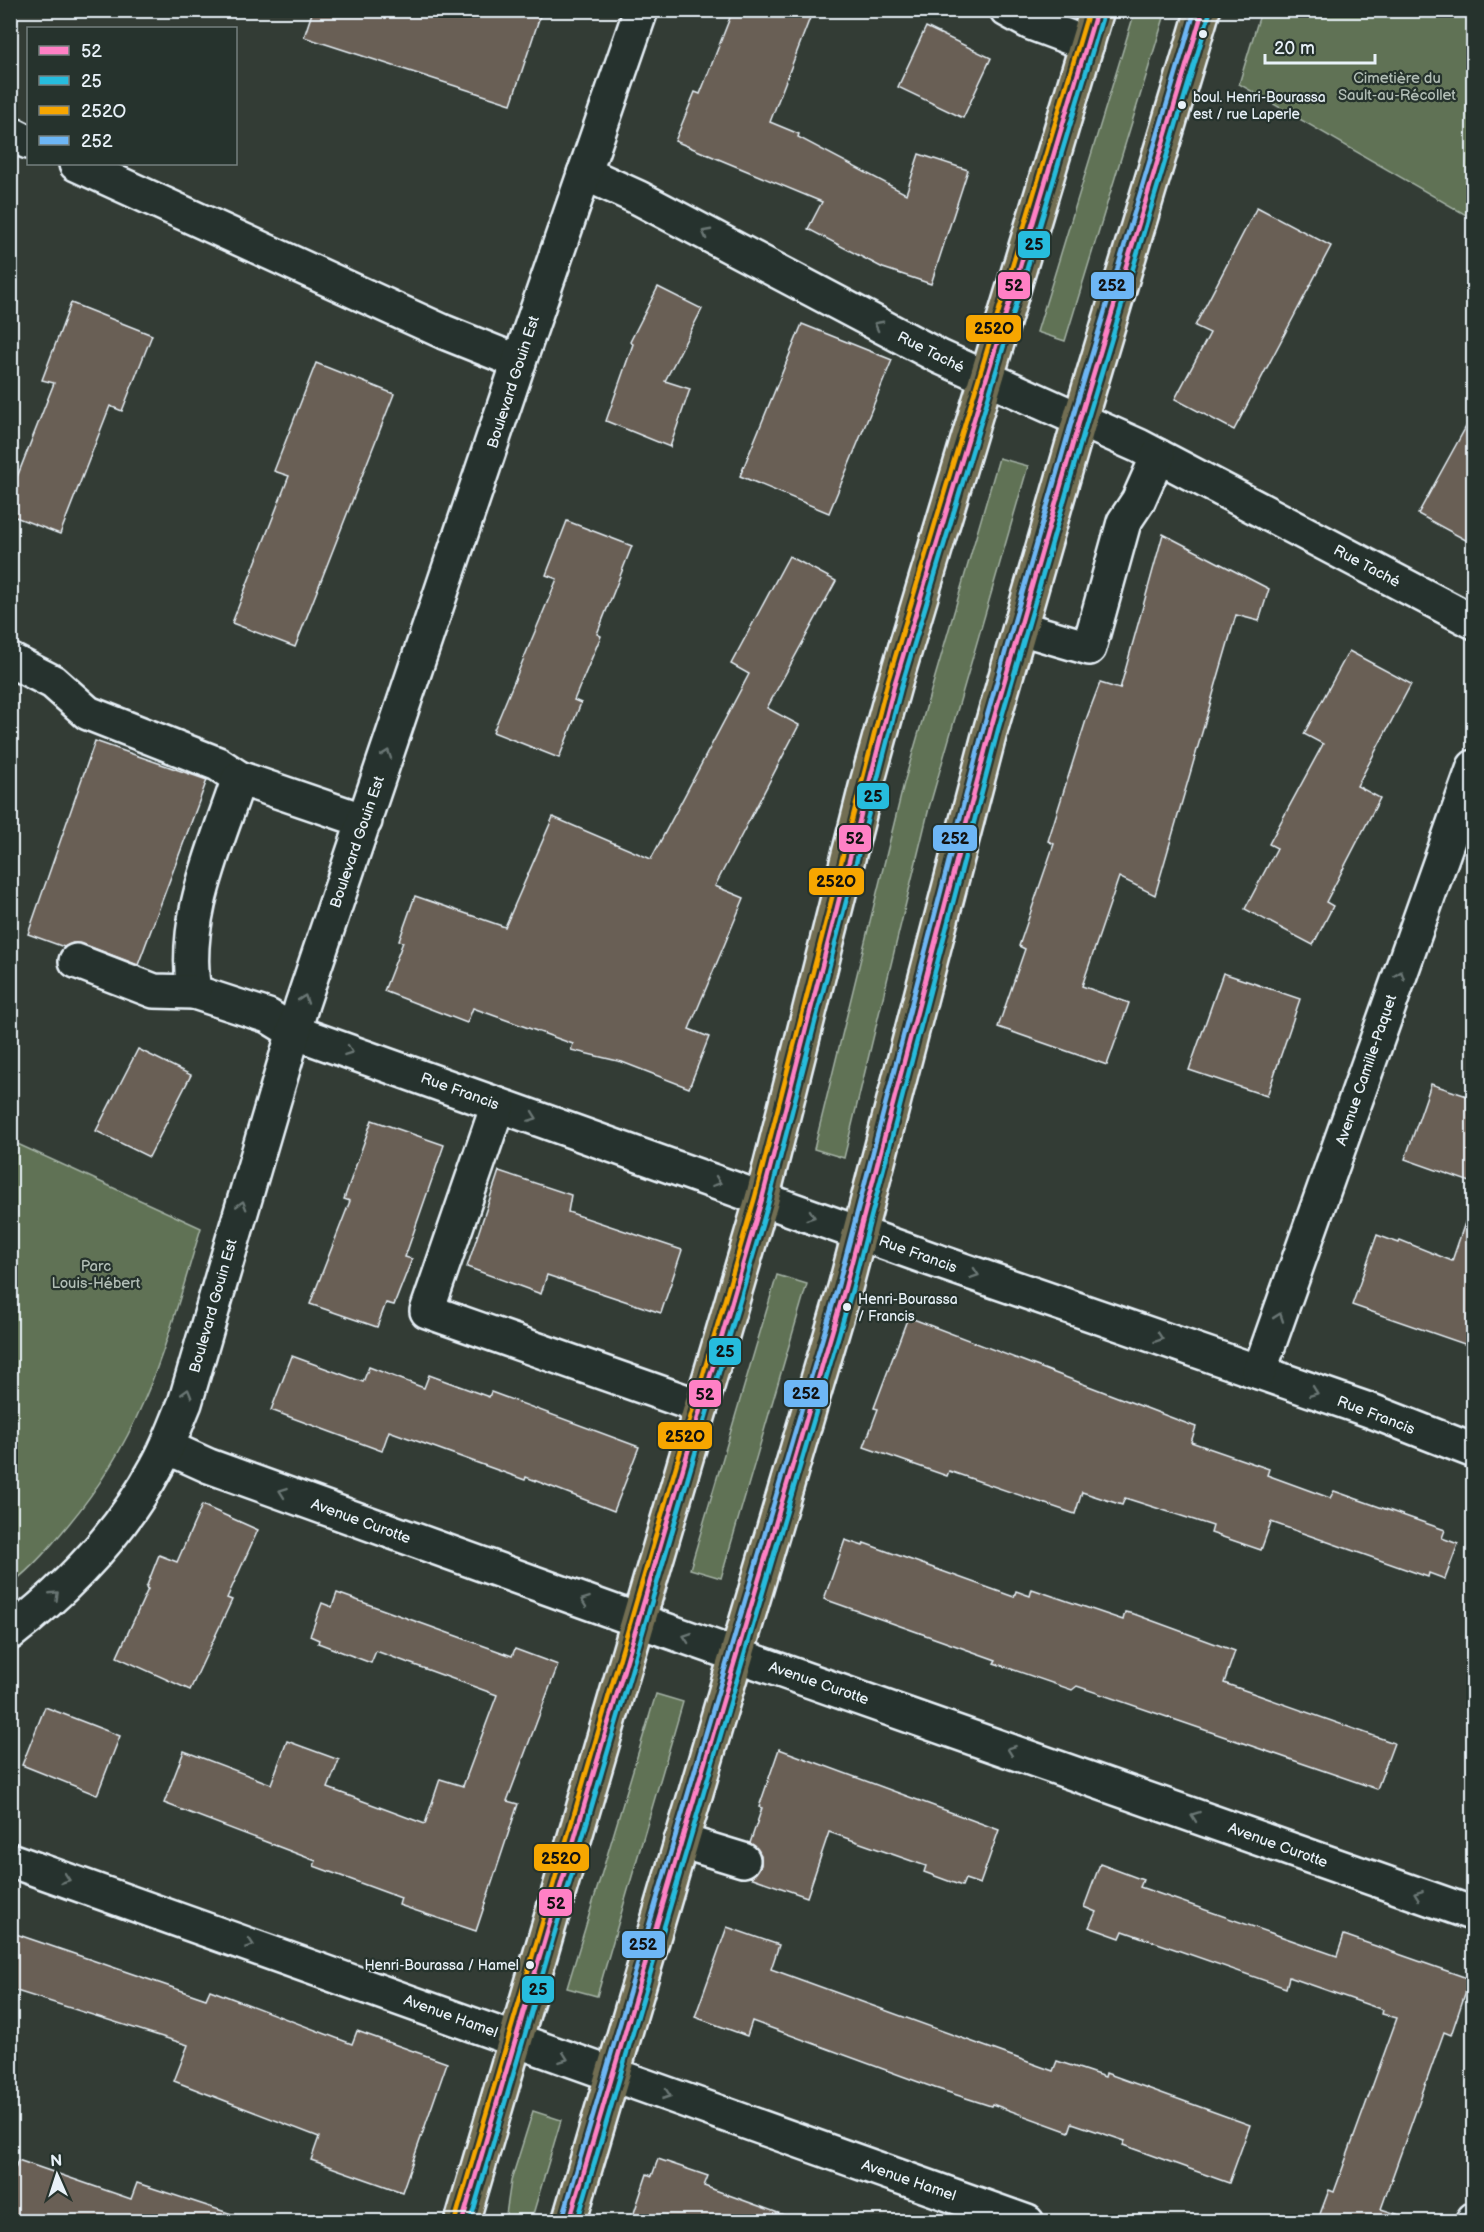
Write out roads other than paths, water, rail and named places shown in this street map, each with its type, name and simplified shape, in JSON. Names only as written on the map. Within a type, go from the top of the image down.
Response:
[{"type":"main road","points":[[462,2222],[762,1199],[879,737],[1097,10]]},
{"type":"main road","points":[[569,2222],[860,1233],[963,829],[1080,419],[1203,10]]},
{"type":"street","name":"Boulevard Gouin Est","points":[[10,1633],[62,1588],[111,1534],[141,1492],[167,1447],[185,1403],[294,1032],[519,362],[641,10]]},
{"type":"street","points":[[1007,10],[1031,23],[1087,44]]},
{"type":"street","points":[[10,133],[27,141]]},
{"type":"street","points":[[78,165],[444,332],[519,362]]},
{"type":"street","name":"Rue Taché","points":[[584,173],[639,198],[940,357],[1158,456],[1473,622]]},
{"type":"street","points":[[1020,628],[1089,648],[1124,522],[1138,501],[1158,456]]},
{"type":"street","points":[[10,660],[53,682],[88,713],[218,764],[240,778],[365,821]]},
{"type":"street","name":"Avenue Camille-Paquet","points":[[1259,1372],[1473,767]]},
{"type":"street","points":[[194,992],[191,942],[196,909],[240,778]]},
{"type":"street","name":"Rue Francis","points":[[76,961],[154,990],[194,992],[268,1016],[294,1032],[762,1199],[1369,1410],[1473,1451]]},
{"type":"street","points":[[498,1104],[427,1311],[701,1407]]},
{"type":"street","name":"Avenue Curotte","points":[[167,1447],[209,1466],[640,1621],[1473,1914]]},
{"type":"street","points":[[681,1841],[743,1860]]},
{"type":"street","name":"Avenue Hamel","points":[[10,1860],[1027,2222]]},
{"type":"place","name":"boul. Henri-Bourassa est / rue Laperle","points":[[1182,105]]},
{"type":"place","name":"Henri-Bourassa / Francis","points":[[847,1307]]},
{"type":"place","name":"Henri-Bourassa / Hamel","points":[[530,1965]]},
{"type":"park label","name":"Cimetière du Sault-au-Récollet","points":[[1397,86]]},
{"type":"park label","name":"Parc Louis-Hébert","points":[[96,1274]]}]
